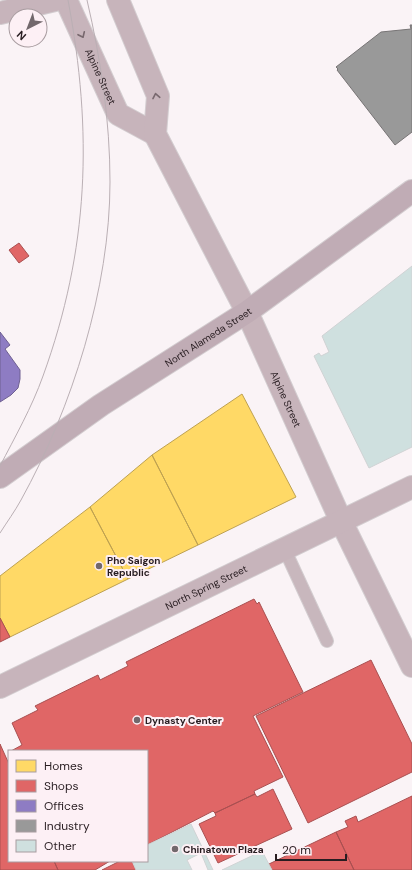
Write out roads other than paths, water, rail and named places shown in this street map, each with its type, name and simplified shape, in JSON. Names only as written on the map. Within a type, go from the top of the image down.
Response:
[{"type":"main road","name":"North Alameda Street","points":[[0,477],[101,405],[247,312],[412,191]]},
{"type":"street","points":[[0,13],[55,0]]},
{"type":"street","name":"Alpine Street","points":[[66,0],[118,114],[155,134],[247,312],[341,521],[412,666]]},
{"type":"street","points":[[118,0],[158,96],[155,134]]},
{"type":"street","name":"North Spring Street","points":[[0,687],[412,487]]},
{"type":"lane","points":[[284,548],[327,641]]},
{"type":"tram line","points":[[0,466],[39,388],[58,329],[70,282],[78,236],[82,190],[83,143],[81,97],[76,49],[68,0]]},
{"type":"tram line","points":[[0,533],[19,504],[39,464],[72,387],[85,346],[103,263],[108,222],[110,159],[104,91],[87,0]]},
{"type":"place","name":"Pho Saigon Republic","points":[[99,566]]},
{"type":"place","name":"Dynasty Center","points":[[137,720]]},
{"type":"place","name":"Chinatown Plaza","points":[[175,849]]}]
